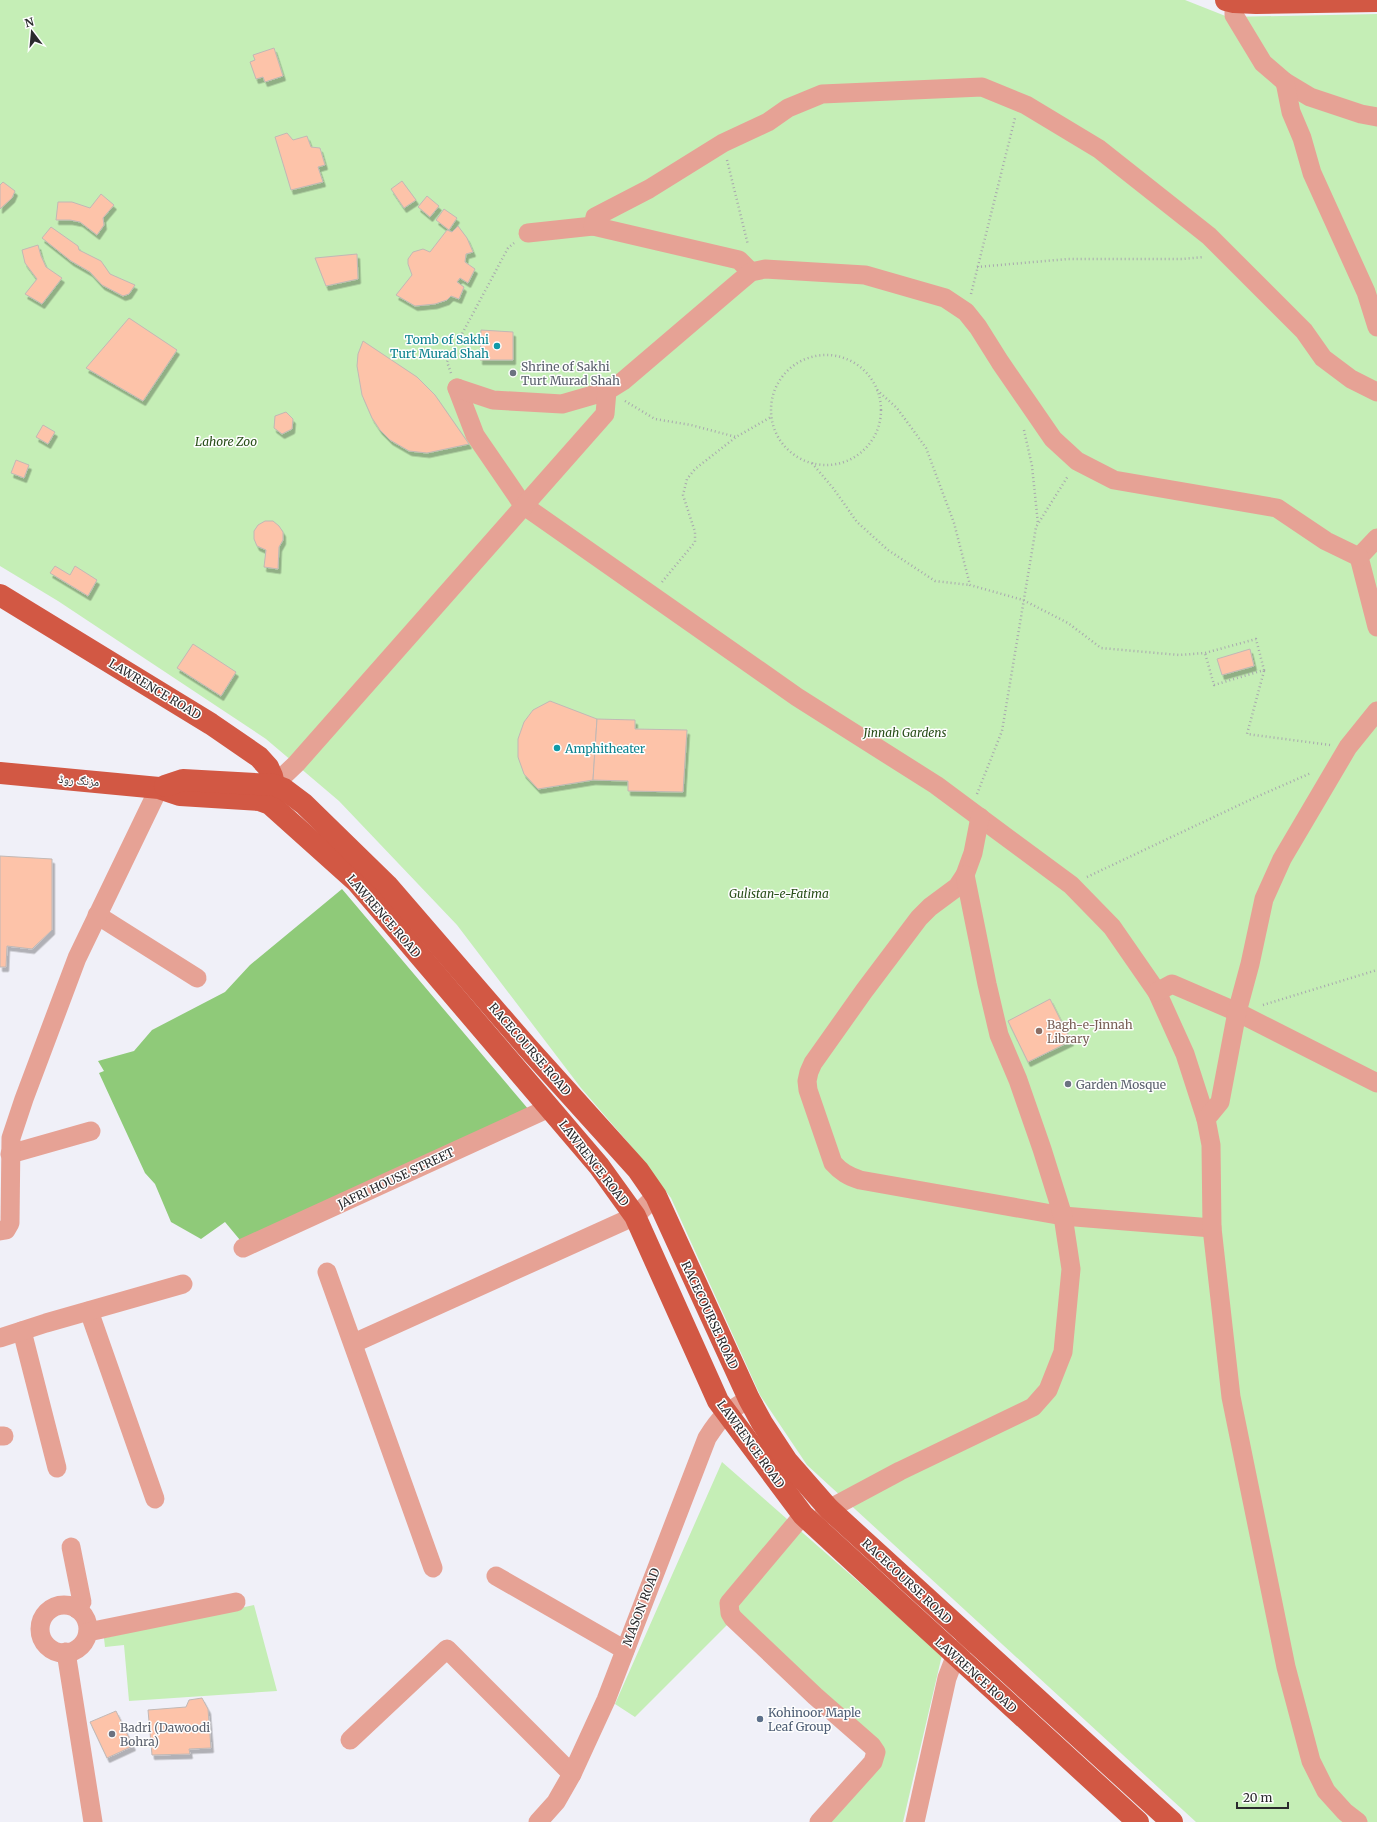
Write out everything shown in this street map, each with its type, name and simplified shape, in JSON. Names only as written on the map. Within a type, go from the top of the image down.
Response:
[{"type":"main road","points":[[1230,1],[1377,1]]},
{"type":"main road","name":"LAWRENCE ROAD","points":[[0,595],[211,724],[264,762],[272,776],[272,795],[357,882],[599,1166],[635,1216],[718,1401],[809,1521],[1138,1822]]},
{"type":"main road","points":[[237,782],[246,767],[246,754],[243,746]]},
{"type":"main road","name":"مزنگ روڈ","points":[[0,773],[159,788],[180,795],[259,800],[272,795]]},
{"type":"main road","name":"مزنگ روڈ","points":[[159,788],[183,780],[237,782],[272,795]]},
{"type":"main road","name":"RACECOURSE ROAD","points":[[272,795],[284,789],[304,804],[388,885],[528,1048],[638,1170],[656,1196],[749,1399],[762,1423],[787,1461],[829,1509],[1172,1822]]},
{"type":"street","points":[[1230,1],[1234,14],[1263,63],[1285,82],[1310,97],[1360,114],[1377,117]]},
{"type":"street","points":[[1285,82],[1291,112],[1302,138],[1312,173],[1366,292],[1377,327]]},
{"type":"street","points":[[592,226],[595,217],[649,189],[722,143],[768,122],[788,108],[822,94],[982,87],[1019,102],[1099,149],[1209,236],[1304,331],[1323,358],[1352,379],[1377,392]]},
{"type":"street","points":[[528,233],[592,226],[745,266],[765,269],[865,275],[944,298],[966,312],[978,327],[1053,439],[1077,461],[1114,480],[1276,508],[1326,541],[1359,557],[1377,627]]},
{"type":"street","points":[[457,388],[493,400],[562,404],[607,391],[623,381],[745,266]]},
{"type":"street","points":[[457,388],[476,435],[523,505],[797,697],[936,785],[1071,885],[1112,926],[1157,992],[1185,1054],[1206,1119],[1211,1145],[1212,1228],[1231,1397],[1286,1667],[1312,1761],[1326,1791],[1345,1812],[1358,1822]]},
{"type":"street","points":[[272,795],[296,764],[523,505],[605,414],[607,391]]},
{"type":"street","points":[[1359,557],[1377,538]]},
{"type":"street","points":[[1206,1119],[1220,1102],[1237,1012],[1250,964],[1264,899],[1282,859],[1344,754],[1377,711]]},
{"type":"street","points":[[0,1231],[6,1230],[10,1223],[7,1146],[77,958],[159,788]]},
{"type":"street","points":[[975,813],[973,853],[965,875],[956,888],[930,907],[919,918],[864,991],[813,1063],[809,1072],[807,1081],[808,1090],[833,1163],[840,1171],[848,1176],[860,1180],[1063,1216],[1212,1228]]},
{"type":"street","points":[[819,1822],[873,1762],[876,1752],[872,1746],[815,1696],[733,1618],[730,1613],[728,1603],[809,1521],[900,1471],[1033,1407],[1048,1390],[1063,1352],[1068,1314],[1071,1269],[1063,1216],[1040,1142],[1018,1080],[999,1034],[987,984],[965,875]]},
{"type":"street","points":[[97,915],[197,978]]},
{"type":"street","points":[[1157,992],[1172,984],[1237,1012],[1377,1083]]},
{"type":"street","name":"JAFRI HOUSE STREET","points":[[243,1248],[549,1108]]},
{"type":"street","points":[[7,1146],[91,1131]]},
{"type":"street","points":[[354,1343],[635,1216],[656,1196]]},
{"type":"street","points":[[327,1272],[354,1343],[433,1568]]},
{"type":"street","points":[[0,1338],[183,1284]]},
{"type":"street","points":[[89,1311],[155,1500]]},
{"type":"street","points":[[22,1331],[57,1468]]},
{"type":"street","name":"MASON ROAD","points":[[538,1822],[556,1802],[572,1774],[606,1700],[707,1438],[717,1422],[726,1412],[749,1399]]},
{"type":"street","points":[[72,1547],[82,1602],[77,1609]]},
{"type":"street","points":[[496,1576],[625,1650]]},
{"type":"street","points":[[88,1632],[236,1602]]},
{"type":"street","points":[[67,1605],[77,1609],[84,1617],[88,1632],[84,1642],[80,1646],[66,1652],[55,1651],[44,1641],[40,1631],[42,1620],[48,1611],[57,1606],[67,1605]]},
{"type":"street","points":[[915,1822],[947,1678],[955,1656],[969,1638]]},
{"type":"street","points":[[350,1740],[447,1649],[572,1774]]},
{"type":"street","points":[[66,1652],[93,1822]]},
{"type":"path","points":[[966,312],[1019,102]]},
{"type":"path","points":[[722,143],[748,245],[745,266]]},
{"type":"path","points":[[457,388],[447,362],[508,248],[528,233]]},
{"type":"path","points":[[977,267],[1068,259],[1182,259],[1228,256]]},
{"type":"path","points":[[819,355],[841,357],[860,366],[874,382],[877,390],[881,403],[880,424],[870,444],[854,458],[833,465],[812,463],[792,454],[778,437],[771,417],[773,396],[782,376],[799,362],[819,355]]},
{"type":"path","points":[[877,390],[897,408],[926,448],[954,523],[970,585]]},
{"type":"path","points":[[607,391],[655,419],[691,425],[736,437]]},
{"type":"path","points":[[651,595],[695,542],[695,532],[683,495],[687,479],[695,469],[736,437],[771,417]]},
{"type":"path","points":[[1023,428],[1032,466],[1038,524]]},
{"type":"path","points":[[975,813],[1002,731],[1019,637],[1023,600],[1036,527],[1077,461]]},
{"type":"path","points":[[812,463],[833,488],[857,522],[888,550],[935,581],[970,585],[1023,600],[1068,623],[1101,648],[1179,656],[1205,653],[1256,639],[1264,670],[1247,734],[1344,754]]},
{"type":"path","points":[[1205,653],[1214,685],[1264,670]]},
{"type":"path","points":[[1071,885],[1344,754]]},
{"type":"path","points":[[1237,1012],[1377,970]]},
{"type":"green space","name":"Jinnah Gardens","points":[[0,0],[1185,0],[1228,17],[1377,14],[1377,1822],[1196,1822],[807,1465],[760,1395],[671,1198],[631,1146],[581,1088],[457,925],[339,801],[266,739],[58,601],[0,566]]},
{"type":"green space","points":[[342,889],[529,1110],[240,1240],[225,1222],[201,1239],[171,1222],[155,1184],[145,1173],[99,1073],[104,1071],[98,1061],[134,1051],[152,1030],[225,992],[250,965]]},
{"type":"green space","points":[[722,1462],[942,1655],[903,1822],[823,1822],[873,1762],[867,1748],[732,1620],[635,1717],[615,1704]]},
{"type":"green space","points":[[254,1605],[277,1691],[129,1701],[124,1645],[105,1647],[104,1638]]},
{"type":"building","points":[[274,48],[283,76],[265,82],[263,77],[256,79],[250,62],[255,60],[253,55]]},
{"type":"building","points":[[287,133],[293,140],[307,136],[311,147],[320,148],[325,165],[318,167],[323,182],[291,190],[275,137]]},
{"type":"building","points":[[402,181],[416,200],[404,208],[391,189]]},
{"type":"building","points":[[3,182],[15,191],[12,198],[0,209],[0,185]]},
{"type":"building","points":[[101,194],[114,205],[103,218],[104,225],[97,235],[80,222],[56,220],[58,202],[72,202],[90,208]]},
{"type":"building","points":[[427,196],[439,206],[430,217],[418,207]]},
{"type":"building","points":[[444,209],[457,218],[449,230],[436,220]]},
{"type":"building","points":[[458,226],[467,238],[473,252],[466,254],[465,262],[475,269],[468,283],[460,278],[457,282],[464,287],[459,299],[451,296],[447,300],[435,304],[415,306],[396,295],[412,275],[408,264],[408,259],[413,252],[423,249],[430,252],[447,230],[452,232]]},
{"type":"building","points":[[51,227],[78,246],[79,250],[101,261],[110,274],[135,285],[129,294],[123,296],[102,285],[90,272],[71,261],[42,238]]},
{"type":"building","points":[[38,245],[46,267],[62,278],[42,304],[25,294],[37,279],[25,263],[22,250]]},
{"type":"building","points":[[357,254],[358,279],[326,286],[315,258]]},
{"type":"building","points":[[129,318],[177,350],[143,401],[86,368]]},
{"type":"building","name":"Tomb of Sakhi Turt Murad Shah","points":[[481,330],[513,332],[513,360],[480,360]]},
{"type":"building","points":[[363,341],[417,377],[435,395],[469,444],[427,453],[409,451],[390,440],[380,430],[372,418],[362,395],[357,366],[358,354]]},
{"type":"building","points":[[286,412],[293,419],[292,429],[282,434],[274,428],[275,416]]},
{"type":"building","points":[[43,425],[55,432],[48,444],[36,437]]},
{"type":"building","points":[[16,460],[29,465],[24,478],[11,473]]},
{"type":"building","points":[[265,521],[273,521],[283,532],[283,540],[279,547],[278,569],[264,567],[266,550],[257,546],[254,539],[254,531],[258,525]]},
{"type":"building","points":[[55,566],[70,575],[75,566],[97,580],[88,596],[50,573]]},
{"type":"building","points":[[193,644],[236,672],[221,696],[177,668]]},
{"type":"building","points":[[1250,649],[1254,666],[1222,675],[1217,659]]},
{"type":"building","name":"Amphitheater","points":[[550,701],[597,719],[593,780],[538,789],[524,774],[518,757],[518,739],[524,722],[533,710]]},
{"type":"building","points":[[597,719],[635,720],[635,729],[687,730],[683,792],[628,791],[628,781],[593,780]]},
{"type":"building","points":[[0,856],[52,859],[52,930],[32,949],[7,946],[6,967],[0,967]]},
{"type":"building","name":"Bagh-e-Jinnah Library","points":[[1050,999],[1071,1041],[1028,1062],[1008,1021]]},
{"type":"building","points":[[202,1698],[208,1709],[211,1748],[189,1749],[190,1754],[152,1755],[148,1710],[186,1707],[189,1700]]},
{"type":"building","name":"Badri (Dawoodi Bohra)","points":[[116,1711],[133,1746],[107,1758],[90,1722]]},
{"type":"place","name":"Tomb of Sakhi Turt Murad Shah","points":[[497,346]]},
{"type":"place","name":"Shrine of Sakhi Turt Murad Shah","points":[[513,373]]},
{"type":"place","name":"Amphitheater","points":[[557,748]]},
{"type":"place","name":"Bagh-e-Jinnah Library","points":[[1039,1031]]},
{"type":"place","name":"Garden Mosque","points":[[1068,1084]]},
{"type":"place","name":"Kohinoor Maple Leaf Group","points":[[760,1719]]},
{"type":"place","name":"Badri (Dawoodi Bohra)","points":[[112,1734]]},
{"type":"park label","name":"Lahore Zoo","points":[[226,441]]},
{"type":"park label","name":"Gulistan-e-Fatima","points":[[779,893]]}]
